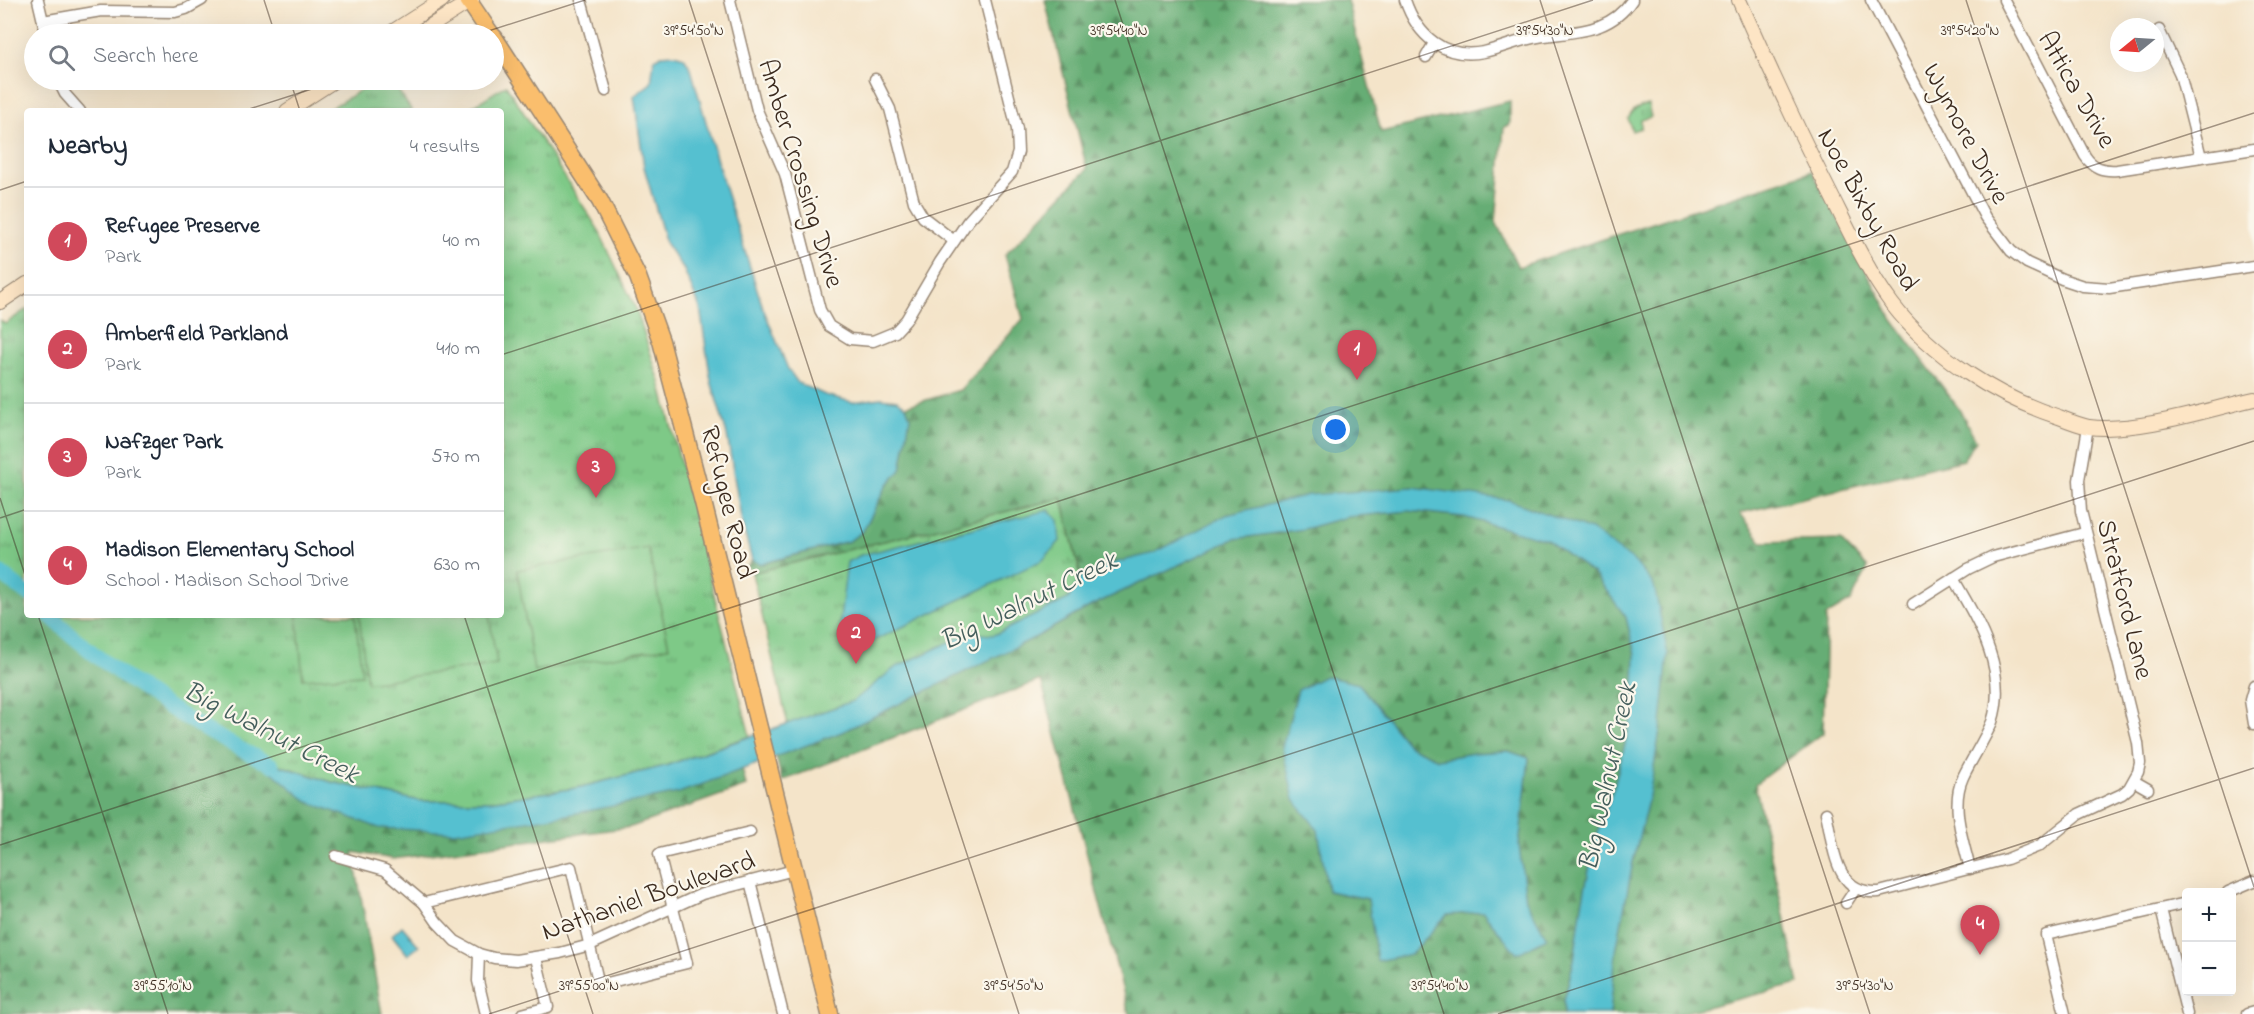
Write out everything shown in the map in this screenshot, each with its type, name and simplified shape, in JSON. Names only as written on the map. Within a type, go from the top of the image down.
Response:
[{"type":"main road","name":"Refugee Road","points":[[469,1],[484,24]]},
{"type":"main road","name":"Refugee Road","points":[[504,54],[600,201],[627,254],[647,301],[672,377],[830,1014]]},
{"type":"street","points":[[38,0],[44,24]]},
{"type":"street","points":[[43,21],[101,11],[175,12],[202,0]]},
{"type":"street","points":[[405,24],[442,0]]},
{"type":"street","points":[[580,0],[606,91]]},
{"type":"street","name":"Amber Crossing Drive","points":[[730,0],[757,110],[784,174],[820,310],[832,329],[856,341],[878,340],[899,328],[906,321],[954,241]]},
{"type":"street","points":[[875,79],[890,109],[914,202],[923,217],[954,241],[968,221],[1012,172],[1018,152],[1017,129],[985,0]]},
{"type":"street","points":[[1404,0],[1417,28],[1434,43],[1446,50],[1476,54],[1534,38],[1582,32],[1607,24],[1625,10],[1632,0]]},
{"type":"street","name":"Noe Bixby Road","points":[[1739,0],[1800,134],[1877,282],[1908,322],[1944,354],[1987,385],[2024,404],[2088,427],[2114,428],[2138,425],[2254,399]]},
{"type":"street","name":"Wymore Drive","points":[[1871,0],[1985,217],[2011,251],[2042,271],[2083,286],[2109,288],[2254,266]]},
{"type":"street","name":"Attica Drive","points":[[2004,0],[2095,171],[2117,170],[2201,157]]},
{"type":"street","points":[[433,24],[469,1]]},
{"type":"street","points":[[2164,40],[2180,74],[2201,157],[2254,149]]},
{"type":"street","points":[[1426,57],[1434,43]]},
{"type":"street","points":[[63,90],[77,108]]},
{"type":"street","points":[[292,108],[320,90]]},
{"type":"street","points":[[2,297],[24,286]]},
{"type":"street","name":"Stratford Lane","points":[[2088,427],[2079,480],[2079,495],[2085,533],[2138,743],[2140,763],[2134,781]]},
{"type":"street","points":[[1913,604],[1953,578],[1993,557],[2085,533]]},
{"type":"street","points":[[1953,578],[1980,626],[1994,665],[1996,683],[1995,714],[1962,779],[1958,794],[1959,823],[1970,869]]},
{"type":"street","points":[[2251,686],[2250,708],[2254,724]]},
{"type":"street","points":[[1826,813],[1841,872],[1856,888],[1879,892],[2007,859],[2047,841],[2079,814],[2122,794],[2134,781],[2148,789]]},
{"type":"street","points":[[424,903],[571,867],[599,985],[687,963],[659,854],[750,832]]},
{"type":"street","name":"Nathaniel Boulevard","points":[[336,856],[385,870],[424,903],[437,922],[455,941],[479,954],[504,960],[536,958],[590,945],[702,894],[794,870]]},
{"type":"street","points":[[750,881],[783,1014]]},
{"type":"street","points":[[2236,889],[2254,881]]},
{"type":"street","points":[[1846,903],[1856,888]]},
{"type":"street","points":[[2065,1014],[2046,935],[2182,904]]},
{"type":"street","points":[[2161,909],[2187,1014]]},
{"type":"street","points":[[479,954],[478,981],[486,1014]]},
{"type":"street","points":[[522,1014],[548,1008],[536,958]]},
{"type":"street","points":[[2247,1014],[2254,1012]]},
{"type":"green space","points":[[1045,0],[1347,0],[1381,132],[1510,101],[1510,124],[1504,127],[1496,222],[1518,267],[1812,171],[1893,320],[1959,409],[1976,440],[1963,460],[1740,513],[1762,542],[1840,540],[1868,568],[1851,601],[1826,616],[1823,733],[1755,784],[1799,984],[1678,1014],[1610,1014],[1616,951],[1633,862],[1649,796],[1661,724],[1634,561],[1413,487],[1181,542],[1180,540],[1154,554],[1118,562],[1081,577],[1062,498],[752,573],[747,566],[752,560],[761,564],[849,541],[863,531],[887,485],[901,470],[910,417],[906,406],[960,390],[1023,319],[1005,255],[1087,169]]},
{"type":"green space","points":[[506,85],[598,229],[636,309],[660,382],[750,736],[665,766],[577,788],[489,801],[420,801],[331,782],[254,757],[162,703],[81,645],[52,618],[504,618],[504,108],[470,108],[498,90],[504,90]]},
{"type":"green space","points":[[361,90],[398,90],[410,108],[331,108]]},
{"type":"green space","points":[[1648,105],[1651,117],[1641,120],[1641,128],[1632,131],[1628,119],[1636,109]]},
{"type":"green space","points":[[24,311],[24,592],[0,573],[0,320],[5,324]]},
{"type":"green space","points":[[1062,498],[1085,595],[790,733],[752,573]]},
{"type":"green space","points":[[1409,511],[1464,517],[1547,540],[1594,574],[1626,617],[1635,654],[1633,714],[1614,786],[1595,841],[1582,904],[1574,960],[1564,999],[1564,1014],[1129,1014],[1041,680],[782,781],[776,756],[842,732],[1038,636],[1091,606],[1234,539],[1304,529],[1347,517]],"holes":[[[1359,684],[1409,746],[1438,759],[1474,753],[1508,751],[1529,758],[1519,846],[1526,900],[1546,938],[1517,954],[1483,912],[1447,915],[1411,954],[1368,899],[1328,891],[1318,830]]]},
{"type":"green space","points":[[648,548],[669,647],[534,671],[517,570]]},
{"type":"green space","points":[[0,573],[24,592],[24,618],[52,618],[81,645],[162,703],[254,757],[331,782],[420,801],[489,801],[577,788],[665,766],[736,741],[746,786],[631,827],[393,859],[353,852],[382,1014],[0,1014]]},
{"type":"green space","points":[[297,618],[355,618],[362,675],[303,679]]},
{"type":"green space","points":[[359,618],[489,618],[497,664],[367,683]]},
{"type":"water","points":[[674,54],[684,57],[691,69],[723,182],[763,308],[788,369],[798,383],[825,395],[852,402],[881,398],[897,400],[906,406],[910,417],[901,470],[887,485],[863,531],[849,541],[760,564],[752,560],[742,524],[727,435],[711,381],[700,308],[684,270],[666,244],[644,167],[634,96],[651,83],[654,59],[661,55]]},
{"type":"water","points":[[1413,487],[1509,500],[1591,530],[1634,561],[1654,585],[1668,654],[1661,724],[1649,796],[1633,862],[1616,951],[1610,1014],[1564,1014],[1564,1000],[1574,960],[1582,904],[1595,841],[1614,786],[1633,714],[1635,654],[1626,617],[1594,574],[1547,540],[1464,517],[1409,511],[1347,517],[1304,529],[1234,539],[1091,606],[1038,636],[842,732],[679,793],[567,815],[455,832],[379,828],[308,802],[254,757],[331,782],[420,801],[489,801],[577,788],[665,766],[853,701],[896,667],[969,633],[994,635],[1068,599],[1081,577],[1118,562],[1154,553],[1226,515],[1308,495]]},
{"type":"water","points":[[1049,510],[1058,520],[1060,541],[1043,560],[852,651],[840,639],[847,562],[861,555]]},
{"type":"water","points":[[1325,676],[1359,684],[1409,746],[1438,759],[1474,753],[1508,751],[1529,758],[1519,846],[1526,900],[1547,938],[1517,954],[1483,912],[1447,915],[1411,954],[1377,961],[1368,899],[1328,891],[1318,830],[1294,800],[1282,747],[1298,690]]},
{"type":"water","points":[[402,926],[419,946],[408,955],[392,935]]},
{"type":"waterway","name":"Big Walnut Creek","points":[[0,573],[24,592]]},
{"type":"waterway","name":"Big Walnut Creek","points":[[52,618],[100,658],[155,698],[213,734],[272,765]]},
{"type":"place","name":"Refugee Preserve","points":[[1357,380]]},
{"type":"place","name":"Nafzger Park","points":[[596,498]]},
{"type":"place","name":"Amberfield Parkland","points":[[856,664]]},
{"type":"place","name":"Madison Elementary School","points":[[1980,955]]}]
